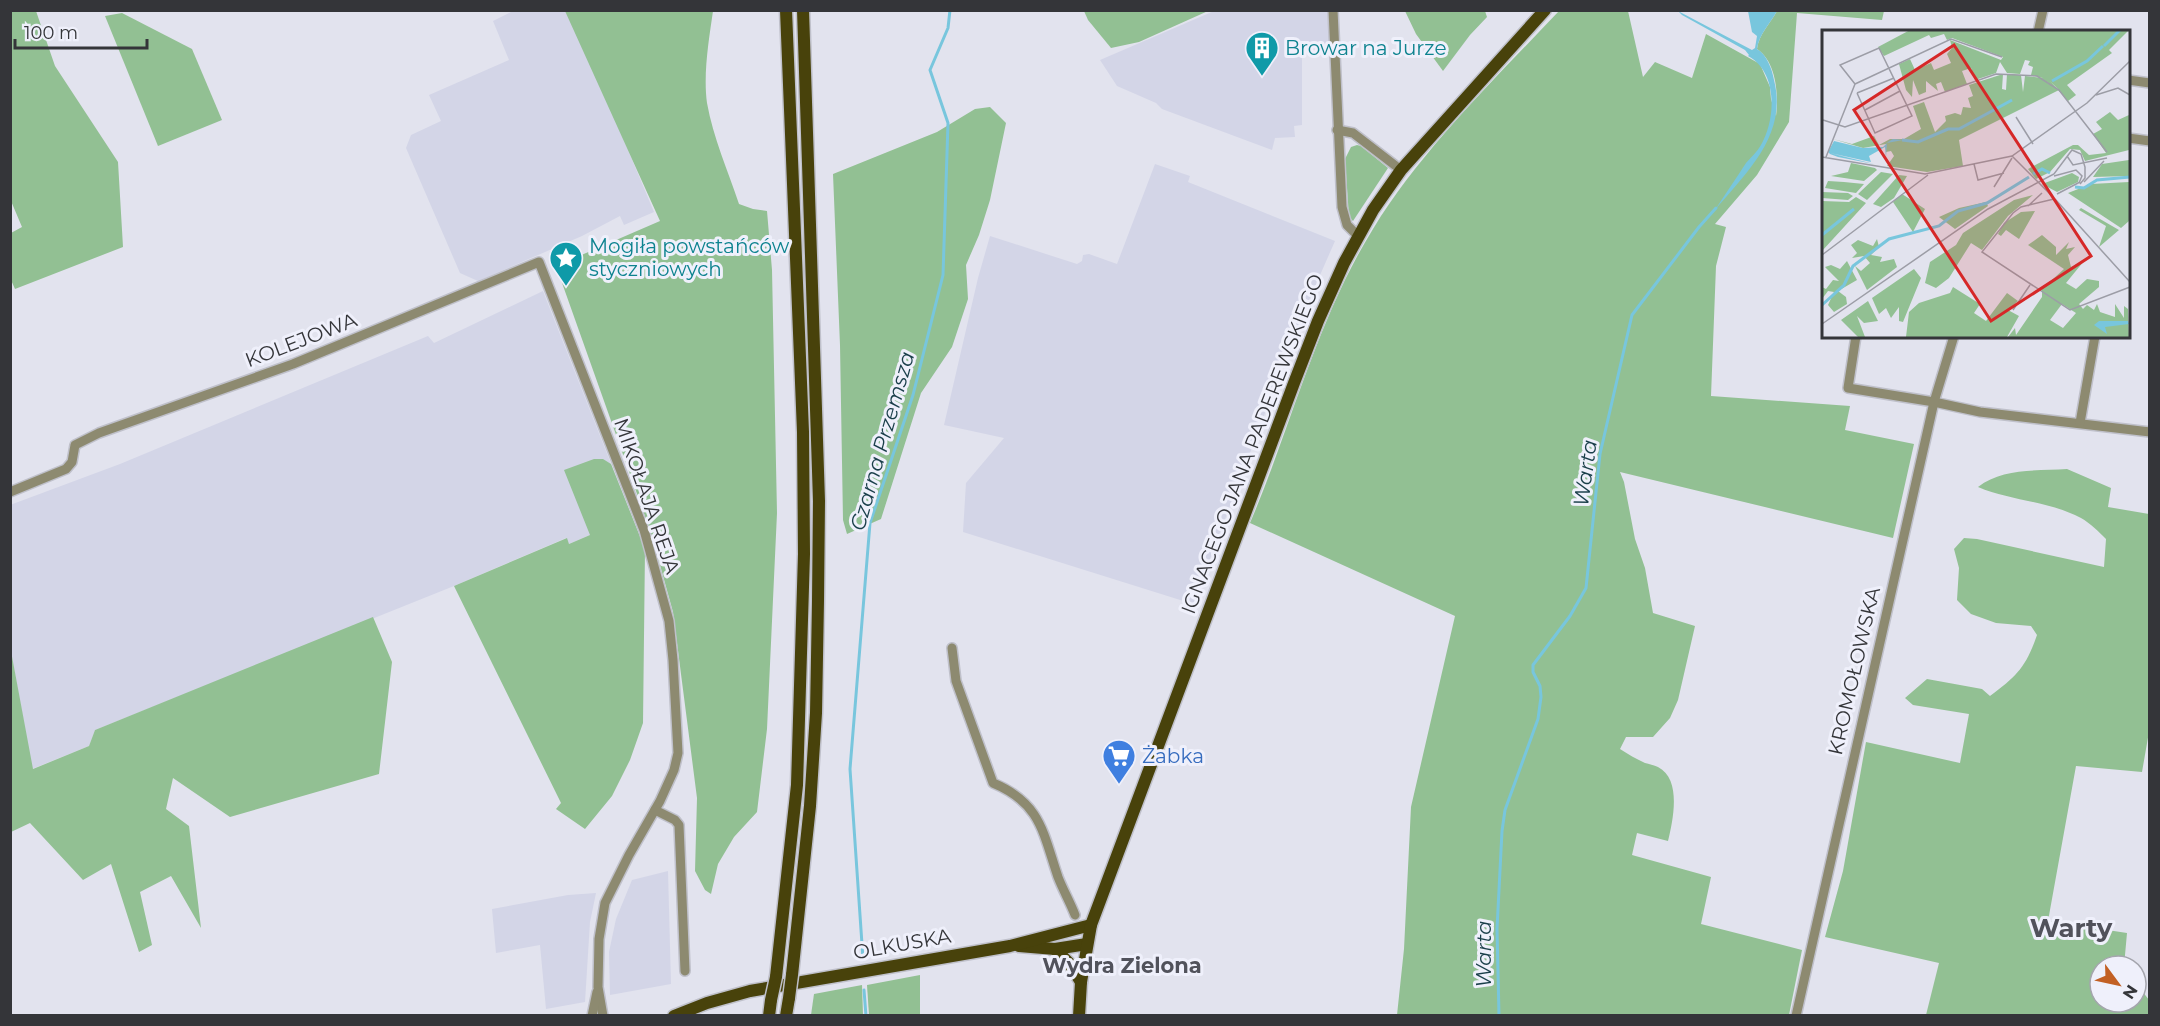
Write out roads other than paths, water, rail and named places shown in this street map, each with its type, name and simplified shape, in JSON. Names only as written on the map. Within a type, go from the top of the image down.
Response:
[{"type":"main road","points":[[769,1016],[776,977],[797,785],[804,566],[804,442],[786,10]]},
{"type":"main road","points":[[786,1016],[789,998],[797,978],[816,713],[818,624],[819,501],[803,10]]},
{"type":"main road","name":"IGNACEGO JANA PADEREWSKIEGO","points":[[1079,1016],[1081,982],[1091,925],[1159,739],[1330,293],[1373,210],[1401,170],[1545,10]]},
{"type":"main road","name":"OLKUSKA","points":[[674,1016],[707,1003],[797,978],[1010,946],[1091,925]]},
{"type":"main road","name":"OLKUSKA","points":[[1010,946],[1055,949],[1087,944]]},
{"type":"main road","points":[[1055,949],[1069,963],[1081,982]]},
{"type":"street","points":[[1333,10],[1337,130],[1344,219],[1358,236]]},
{"type":"street","points":[[2038,30],[2043,10]]},
{"type":"street","points":[[2130,80],[2150,83]]},
{"type":"street","points":[[1337,130],[1353,134],[1401,170]]},
{"type":"street","points":[[2130,138],[2150,141]]},
{"type":"street","name":"KOLEJOWA","points":[[10,492],[66,469],[72,462],[75,445],[99,433],[293,364],[539,261]]},
{"type":"street","name":"MIKOŁAJA REJA","points":[[539,261],[644,530],[669,621],[673,660],[678,753],[674,770],[655,810],[629,855],[606,903],[599,939],[598,987],[592,1016]]},
{"type":"street","points":[[1856,338],[1848,388],[1980,412],[2150,432]]},
{"type":"street","name":"KROMOŁOWSKA","points":[[1796,1016],[1934,402],[1953,338]]},
{"type":"street","points":[[2080,423],[2095,338]]},
{"type":"street","points":[[952,648],[956,681],[993,783],[1008,789],[1022,800],[1037,819],[1045,832],[1058,878],[1075,915]]},
{"type":"street","points":[[655,810],[675,820],[678,825],[685,971]]},
{"type":"street","name":"MIKOŁAJA REJA","points":[[598,987],[603,1016]]},
{"type":"water","points":[[1678,11],[1752,50],[1755,48],[1757,36],[1752,32],[1748,11],[1777,11],[1762,34],[1757,49],[1764,55],[1774,80],[1777,100],[1770,135],[1751,167],[1715,210],[1746,163],[1759,148],[1766,134],[1771,110],[1769,84],[1758,63],[1748,56],[1745,50]]},
{"type":"waterway","name":"Czarna Przemsza","points":[[863,959],[850,769],[870,523],[913,395],[943,275],[948,123],[930,70],[948,28],[950,10]]},
{"type":"waterway","name":"Warta","points":[[1499,1016],[1497,929],[1502,831],[1505,810],[1538,719],[1540,686],[1533,672],[1533,665],[1570,616],[1586,588],[1600,454],[1632,315],[1716,208]]},
{"type":"waterway","name":"Czarna Przemsza","points":[[864,990],[866,1016]]},
{"type":"place","name":"Browar na Jurze","points":[[1262,77]]},
{"type":"place","name":"Mogiła powstańców styczniowych","points":[[566,287]]},
{"type":"place","name":"Żabka","points":[[1119,785]]},
{"type":"district","name":"Warty","points":[[2071,928]]},
{"type":"district","name":"Wydra Zielona","points":[[1122,965]]}]
